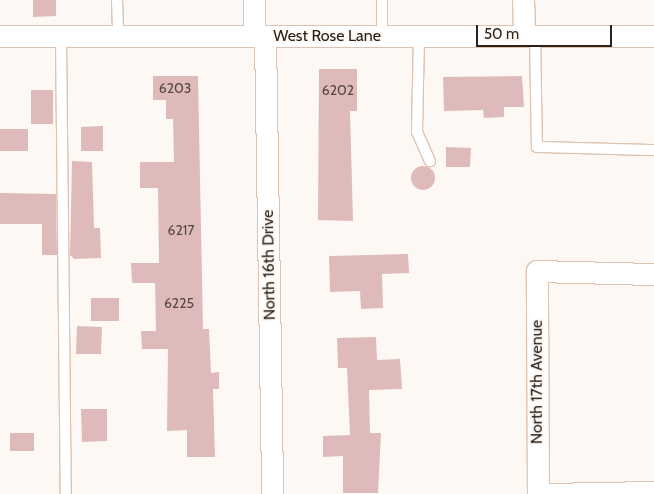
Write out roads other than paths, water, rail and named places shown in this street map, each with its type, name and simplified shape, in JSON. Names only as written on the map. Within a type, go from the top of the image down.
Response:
[{"type":"street","name":"North 16th Drive","points":[[254,0],[260,36],[272,494]]},
{"type":"street","points":[[523,0],[529,36]]},
{"type":"street","name":"West Rose Lane","points":[[0,36],[654,36]]},
{"type":"street","name":"North 17th Avenue","points":[[538,494],[536,271],[654,274]]},
{"type":"street","points":[[547,494],[654,492]]},
{"type":"lane","points":[[117,0],[118,36]]},
{"type":"lane","points":[[382,0],[382,36]]},
{"type":"lane","points":[[62,36],[66,494]]},
{"type":"lane","points":[[419,36],[417,132],[430,161]]},
{"type":"lane","points":[[529,36],[537,147],[654,150]]}]
